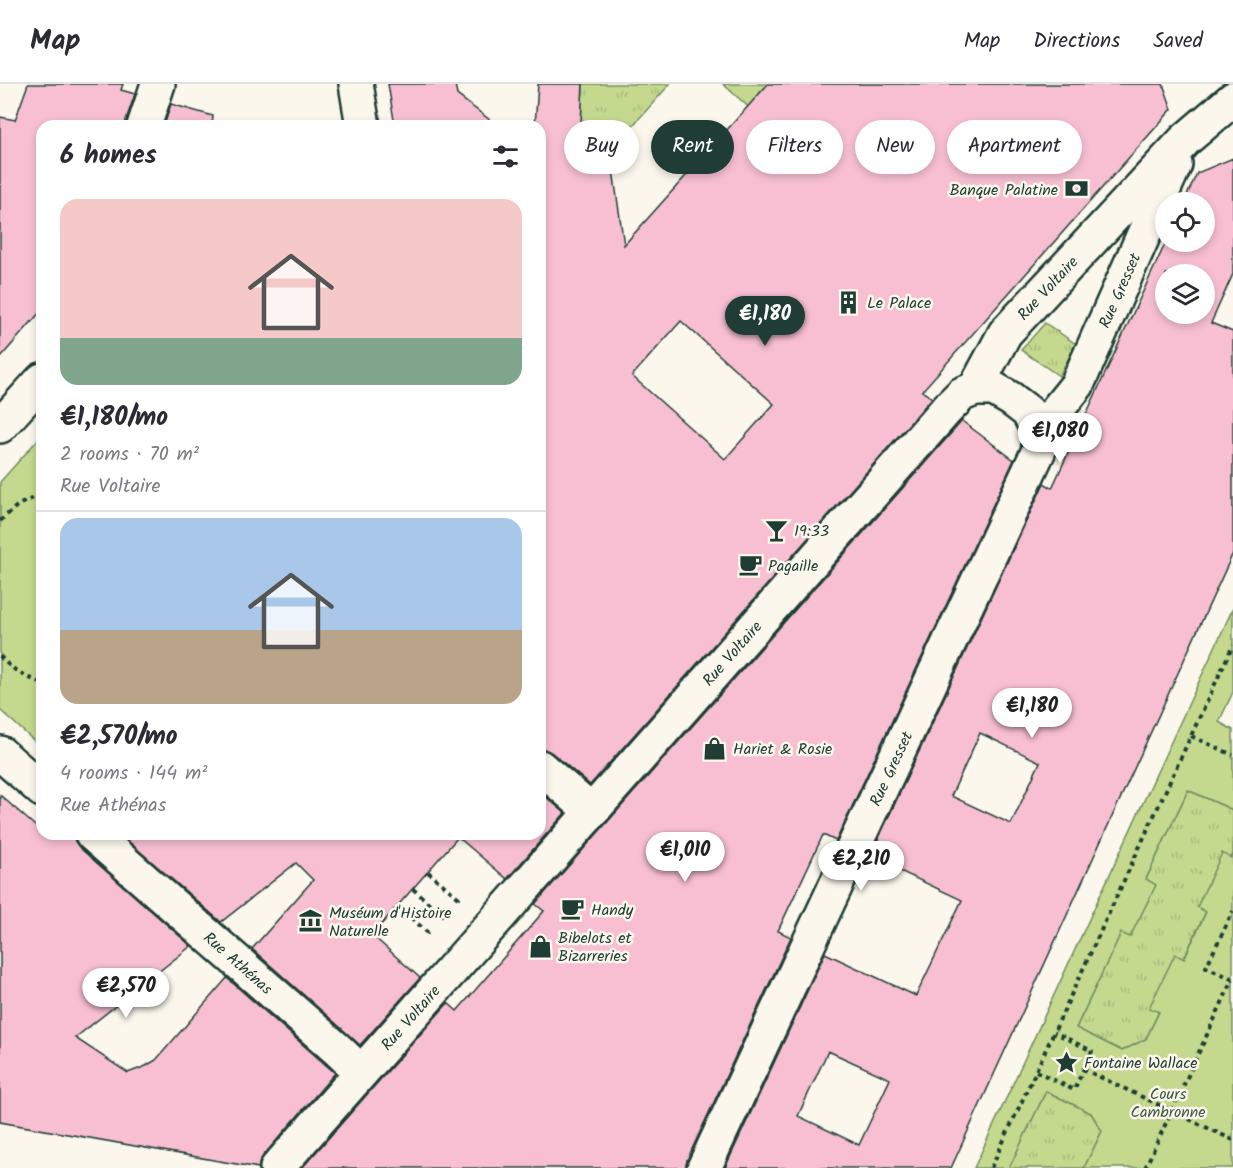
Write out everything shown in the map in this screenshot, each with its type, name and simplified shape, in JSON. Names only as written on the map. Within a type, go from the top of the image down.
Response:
[{"type":"street","points":[[146,120],[158,84]]},
{"type":"street","points":[[339,84],[356,84],[362,120]]},
{"type":"street","name":"Rue Voltaire","points":[[277,1168],[947,409],[962,394],[975,389],[1005,333],[1185,140],[1233,99]]},
{"type":"street","name":"Rue Gresset","points":[[704,1168],[1039,450],[1039,432],[1077,385],[1185,140]]},
{"type":"street","points":[[0,426],[36,387]]},
{"type":"street","points":[[975,389],[994,389],[1011,399],[1028,412],[1039,432]]},
{"type":"street","points":[[0,753],[36,785]]},
{"type":"street","points":[[546,772],[591,811]]},
{"type":"street","name":"Rue Athénas","points":[[104,844],[361,1072]]},
{"type":"path","points":[[0,521],[18,505],[36,497]]},
{"type":"path","points":[[991,1168],[1233,645]]},
{"type":"path","points":[[0,656],[4,662],[30,680],[36,682]]},
{"type":"path","points":[[1191,736],[1233,755]]},
{"type":"path","points":[[428,872],[456,896]]},
{"type":"path","points":[[413,889],[441,913]]},
{"type":"path","points":[[398,906],[423,929]]},
{"type":"path","points":[[1145,1168],[1233,979],[1206,967],[1233,911]]},
{"type":"path","points":[[1036,1071],[1074,1090],[1092,1051],[1053,1032]]},
{"type":"path","points":[[1083,1069],[1233,1140]]},
{"type":"green space","points":[[583,84],[670,84],[638,120],[581,120]]},
{"type":"green space","points":[[723,84],[768,84],[763,120]]},
{"type":"green space","points":[[1045,323],[1076,344],[1059,376],[1021,350]]},
{"type":"green space","points":[[36,442],[36,743],[0,710],[0,482]]},
{"type":"green space","name":"Cours Cambronne","points":[[1233,608],[1233,692],[1219,722],[1233,730],[1233,810],[1188,790],[1146,879],[1156,885],[1130,937],[1121,933],[1076,1028],[1122,1051],[1146,1039],[1159,1012],[1149,1008],[1175,954],[1184,959],[1206,912],[1197,907],[1222,853],[1231,858],[1233,854],[1233,1168],[1084,1168],[1102,1131],[1091,1113],[1046,1091],[1009,1168],[974,1168]]},
{"type":"green space","points":[[1188,790],[1233,810],[1233,854],[1146,1039],[1122,1051],[1076,1028]]},
{"type":"green space","points":[[1046,1091],[1091,1113],[1102,1131],[1084,1168],[1009,1168]]},
{"type":"building","points":[[28,84],[123,84],[121,90],[135,94],[126,120],[36,120],[36,317],[0,358],[0,117],[15,120]]},
{"type":"building","points":[[388,84],[455,84],[457,95],[490,120],[394,120]]},
{"type":"building","points":[[538,84],[583,84],[581,120],[564,120],[564,174],[614,174],[624,245],[688,174],[734,174],[734,122],[768,84],[1163,84],[1172,109],[922,391],[932,398],[590,785],[546,750],[546,120],[535,120]],"holes":[[[681,321],[774,404],[725,459],[632,376]]]},
{"type":"building","points":[[171,104],[213,116],[213,120],[166,120]]},
{"type":"building","points":[[1233,158],[1233,274],[1215,314],[1215,264],[1156,264],[1161,252],[1215,252],[1215,192],[1188,192],[1197,173]]},
{"type":"building","points":[[1155,266],[1155,324],[1213,324],[1233,332],[1233,553],[951,1168],[725,1168],[825,953],[916,996],[962,900],[870,857],[1044,483],[1052,488]],"holes":[[[980,733],[1040,762],[1011,824],[951,796]],[[828,1051],[890,1079],[859,1145],[798,1116]]]},
{"type":"building","points":[[962,421],[1014,460],[836,841],[823,835],[778,931],[791,937],[687,1160],[686,1168],[302,1168],[448,1003],[457,1011],[544,911],[535,904]]},
{"type":"building","points":[[0,795],[36,827],[36,840],[75,840],[80,848],[191,946],[75,1038],[128,1073],[146,1066],[156,1060],[227,978],[335,1073],[263,1156],[259,1168],[0,1122]]},
{"type":"building","name":"Muséum d'Histoire Naturelle","points":[[546,797],[565,813],[546,835]]},
{"type":"building","name":"Muséum d'Histoire Naturelle","points":[[127,840],[455,840],[372,935],[420,978],[360,1045],[252,949],[313,880],[296,863],[221,922]]},
{"type":"building","name":"Muséum d'Histoire Naturelle","points":[[462,840],[541,840],[507,879]]},
{"type":"place","name":"Banque Palatine","points":[[1076,189]]},
{"type":"place","name":"Le Palace","points":[[849,302]]},
{"type":"place","name":"19:33","points":[[776,530]]},
{"type":"place","name":"Pagaille","points":[[750,565]]},
{"type":"place","name":"Hariet & Rosie","points":[[715,748]]},
{"type":"place","name":"Handy","points":[[573,909]]},
{"type":"place","name":"Muséum d'Histoire Naturelle","points":[[311,921]]},
{"type":"place","name":"Bibelots et Bizarreries","points":[[540,946]]},
{"type":"place","name":"Fontaine Wallace","points":[[1066,1062]]}]
